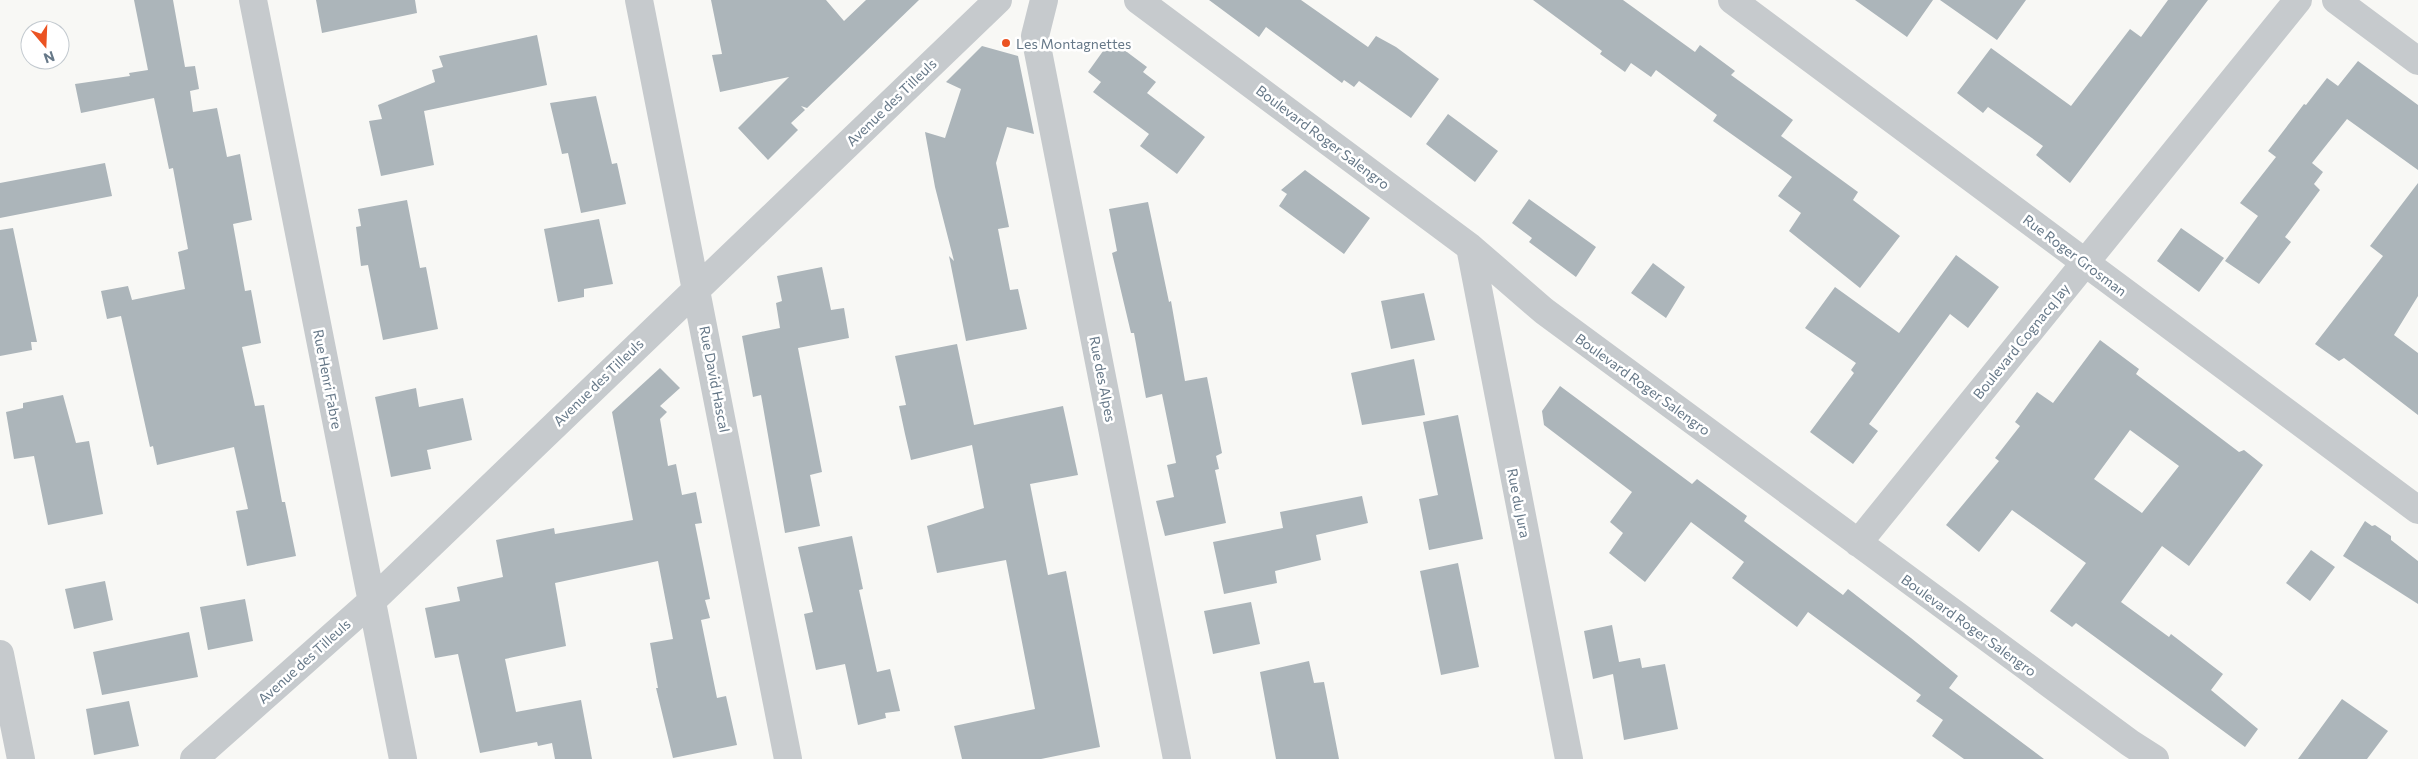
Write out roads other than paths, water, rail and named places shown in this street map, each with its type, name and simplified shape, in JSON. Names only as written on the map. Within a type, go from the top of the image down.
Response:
[{"type":"street","name":"Rue Henri Fabre","points":[[253,0],[403,759]]},
{"type":"street","name":"Rue David Hascal","points":[[639,0],[697,287],[788,759]]},
{"type":"street","name":"Avenue des Tilleuls","points":[[194,759],[372,601],[998,0]]},
{"type":"street","name":"Rue des Alpes","points":[[1044,0],[1036,36],[1177,759]]},
{"type":"street","name":"Boulevard Roger Salengro","points":[[1138,0],[1470,247],[1544,311],[2130,743],[2155,759]]},
{"type":"street","name":"Rue Roger Grosman","points":[[1732,0],[2418,510]]},
{"type":"street","name":"Boulevard Cognacq Jay","points":[[1858,543],[2298,0]]},
{"type":"street","points":[[2336,0],[2418,61]]},
{"type":"street","name":"Rue du Jura","points":[[1470,247],[1569,759]]},
{"type":"street","points":[[0,654],[22,759]]},
{"type":"place","name":"Les Montagnettes","points":[[1006,43]]}]
